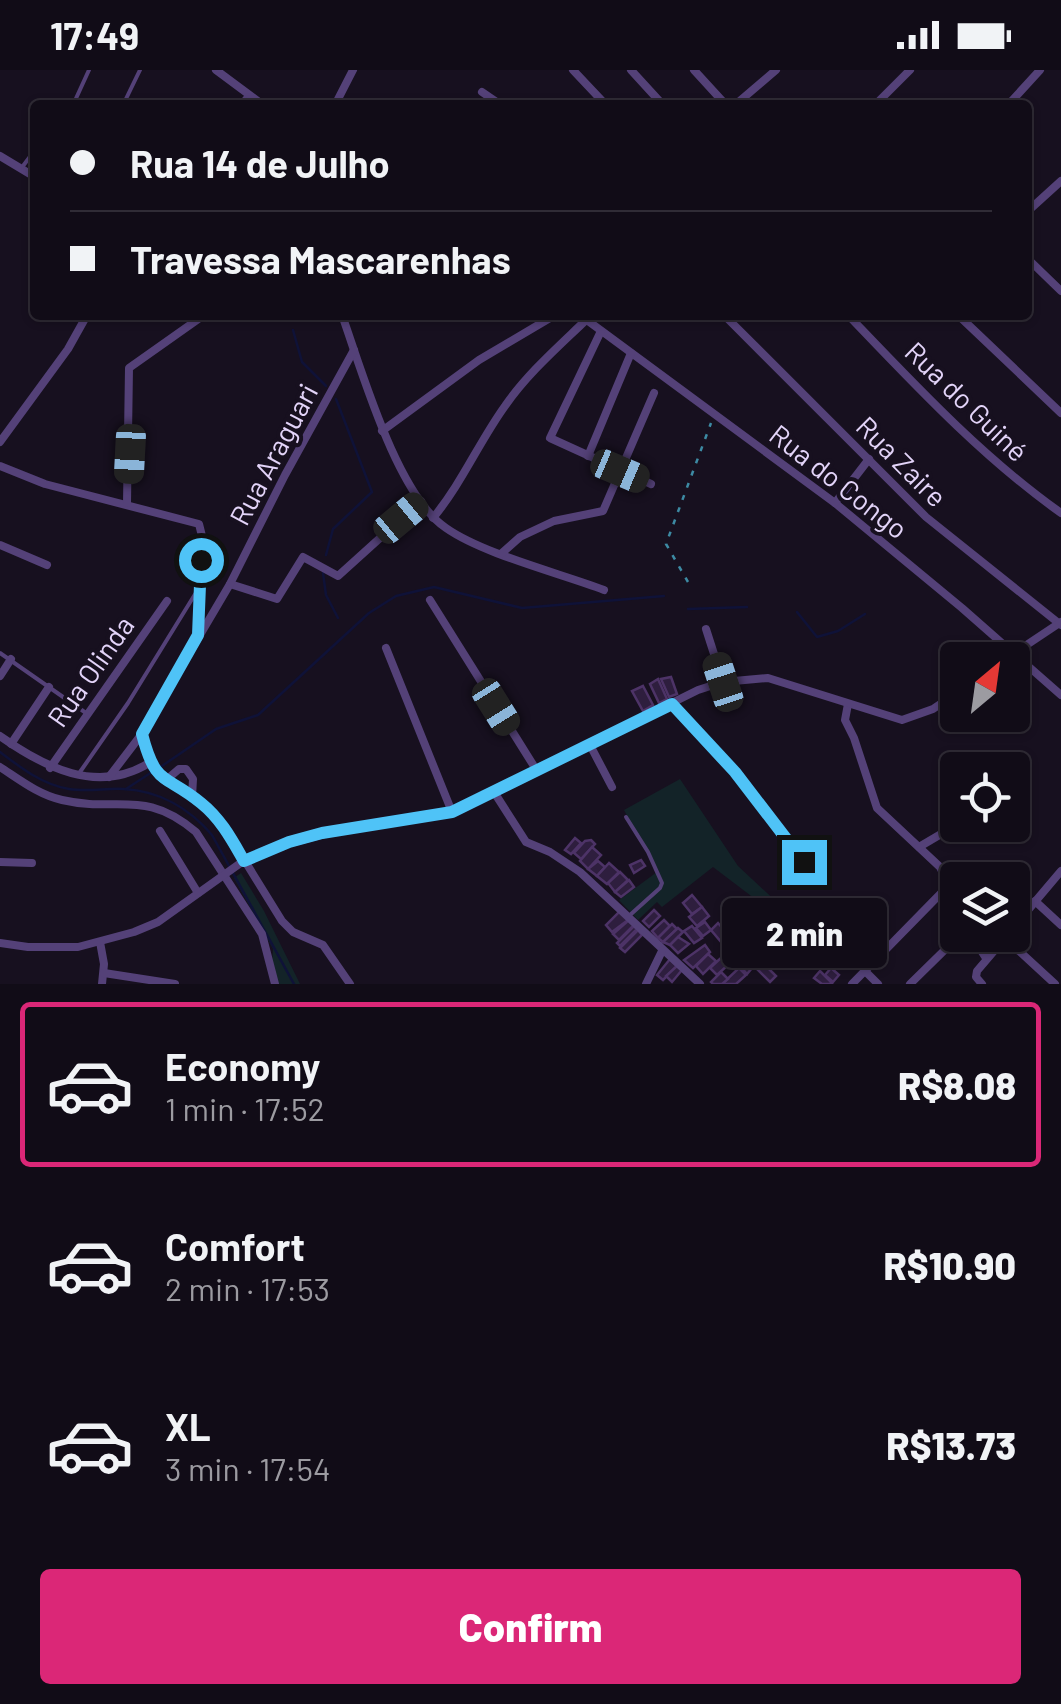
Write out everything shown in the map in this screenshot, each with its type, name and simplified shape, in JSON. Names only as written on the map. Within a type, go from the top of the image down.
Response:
[{"type":"street","points":[[216,70],[256,100]]},
{"type":"street","points":[[338,100],[353,70]]},
{"type":"street","points":[[574,70],[601,100]]},
{"type":"street","points":[[630,70],[658,100]]},
{"type":"street","points":[[694,70],[721,100]]},
{"type":"street","points":[[741,100],[776,70]]},
{"type":"street","points":[[880,100],[910,70]]},
{"type":"street","points":[[1013,100],[1040,70]]},
{"type":"street","points":[[482,92],[494,100]]},
{"type":"street","points":[[0,156],[30,174]]},
{"type":"street","points":[[1032,207],[1061,181]]},
{"type":"street","points":[[1032,263],[1061,291]]},
{"type":"street","points":[[0,442],[68,350],[84,320]]},
{"type":"street","points":[[127,503],[129,368],[197,320]]},
{"type":"street","points":[[344,320],[382,431],[433,518],[455,534],[604,590]]},
{"type":"street","points":[[382,431],[479,360],[547,320]]},
{"type":"street","points":[[433,518],[454,494],[494,420],[517,388],[581,320]]},
{"type":"street","name":"Rua do Congo","points":[[586,320],[835,503],[1001,642]]},
{"type":"street","name":"Rua Zaire","points":[[726,320],[926,517],[1060,624]]},
{"type":"street","name":"Rua do Guiné","points":[[853,320],[1018,481],[1061,513]]},
{"type":"street","points":[[963,320],[1061,412]]},
{"type":"street","points":[[601,331],[550,438],[651,484]]},
{"type":"street","name":"Rua Araguari","points":[[109,776],[142,734],[230,584],[354,350]]},
{"type":"street","points":[[588,456],[632,353]]},
{"type":"street","points":[[502,553],[520,538],[554,522],[601,513],[654,393]]},
{"type":"street","points":[[835,503],[869,459]]},
{"type":"street","points":[[0,466],[45,484],[199,524],[202,536],[198,635]]},
{"type":"street","points":[[230,584],[278,599],[303,557],[336,576],[421,502]]},
{"type":"street","points":[[0,545],[47,565]]},
{"type":"street","name":"Rua Olinda","points":[[50,768],[168,600]]},
{"type":"street","points":[[430,600],[537,771]]},
{"type":"street","points":[[1030,643],[1060,624]]},
{"type":"street","points":[[706,629],[723,682]]},
{"type":"street","points":[[386,648],[452,812]]},
{"type":"street","points":[[0,676],[11,659]]},
{"type":"street","name":"Rua do Congo","points":[[1030,667],[1061,695]]},
{"type":"street","points":[[0,943],[58,948],[100,942],[158,922],[243,862],[289,842],[452,812],[723,682],[768,678],[902,720],[940,704]]},
{"type":"street","points":[[11,744],[49,688]]},
{"type":"street","points":[[672,704],[735,772],[804,862]]},
{"type":"street","points":[[848,704],[845,720],[871,795],[885,818],[940,867]]},
{"type":"street","points":[[142,734],[150,765],[222,824],[286,926],[323,945],[350,984]]},
{"type":"street","points":[[0,736],[50,768],[77,776],[109,776],[150,765]]},
{"type":"street","points":[[590,745],[612,787]]},
{"type":"street","points":[[0,767],[30,787],[62,800],[135,802],[171,814],[196,832],[227,872],[262,934],[274,984]]},
{"type":"street","points":[[164,780],[171,773],[186,769],[192,779],[192,797]]},
{"type":"street","points":[[494,792],[526,842],[563,860],[700,984]]},
{"type":"street","points":[[160,830],[198,894]]},
{"type":"street","points":[[919,847],[940,835]]},
{"type":"street","points":[[0,862],[32,863]]},
{"type":"street","points":[[1030,907],[1061,871]]},
{"type":"street","points":[[852,984],[940,894]]},
{"type":"street","points":[[1035,901],[1061,925]]},
{"type":"street","points":[[100,942],[102,984]]},
{"type":"street","points":[[647,984],[662,951]]},
{"type":"street","points":[[910,984],[943,952]]},
{"type":"street","points":[[982,952],[986,958]]},
{"type":"street","points":[[982,984],[976,973],[991,952]]},
{"type":"street","points":[[1022,952],[1055,984]]},
{"type":"street","points":[[866,972],[878,984]]},
{"type":"street","points":[[104,973],[175,984]]},
{"type":"lane","points":[[74,100],[89,70]]},
{"type":"lane","points":[[125,100],[140,70]]},
{"type":"lane","points":[[243,100],[248,94]]},
{"type":"lane","points":[[22,169],[30,157]]},
{"type":"lane","points":[[77,776],[200,585]]},
{"type":"lane","points":[[0,653],[87,714]]},
{"type":"lane","points":[[626,818],[662,882],[628,917]]},
{"type":"path","points":[[688,582],[666,544],[714,413]]},
{"type":"shaded area","points":[[680,779],[738,866],[782,907],[775,914],[713,867],[662,907],[657,902],[638,920],[619,900],[657,872],[624,810]]},
{"type":"shaded area","points":[[241,873],[300,984],[277,984],[273,949],[234,878]]},
{"type":"building","points":[[671,677],[677,694],[669,697],[661,679]]},
{"type":"building","points":[[658,679],[667,699],[659,703],[650,684]]},
{"type":"building","points":[[643,686],[653,705],[643,711],[632,691]]},
{"type":"building","points":[[575,838],[581,843],[571,854],[565,850]]},
{"type":"building","points":[[591,840],[595,844],[581,859],[574,853]]},
{"type":"building","points":[[592,847],[601,855],[588,869],[580,861]]},
{"type":"building","points":[[641,860],[645,866],[634,873],[630,865]]},
{"type":"building","points":[[598,861],[605,867],[597,876],[588,869]]},
{"type":"building","points":[[609,863],[619,872],[607,884],[597,876]]},
{"type":"building","points":[[620,872],[628,880],[615,892],[608,883]]},
{"type":"building","points":[[629,880],[634,887],[621,897],[615,892]]},
{"type":"building","points":[[692,895],[702,907],[692,914],[683,903]]},
{"type":"building","points":[[702,907],[709,916],[697,926],[689,917]]},
{"type":"building","points":[[740,908],[749,922],[739,929],[729,916]]},
{"type":"building","points":[[740,908],[750,921],[739,929],[729,915]]},
{"type":"building","points":[[766,909],[773,916],[764,924],[758,918]]},
{"type":"building","points":[[654,910],[660,916],[649,927],[643,921]]},
{"type":"building","points":[[620,911],[628,920],[612,932],[606,925]]},
{"type":"building","points":[[629,920],[634,925],[619,940],[613,934]]},
{"type":"building","points":[[664,920],[670,926],[658,938],[652,931]]},
{"type":"building","points":[[773,920],[781,928],[775,934],[767,926]]},
{"type":"building","points":[[705,922],[711,930],[703,936],[696,928]]},
{"type":"building","points":[[718,923],[730,937],[722,943],[711,930]]},
{"type":"building","points":[[672,924],[677,929],[663,942],[658,938]]},
{"type":"building","points":[[634,926],[637,929],[620,946],[617,943]]},
{"type":"building","points":[[692,926],[702,938],[694,943],[684,931]]},
{"type":"building","points":[[678,928],[683,932],[670,945],[663,942]]},
{"type":"building","points":[[754,928],[760,933],[752,942],[746,937]]},
{"type":"building","points":[[784,928],[790,937],[781,944],[774,936]]},
{"type":"building","points":[[638,930],[642,935],[625,952],[620,948]]},
{"type":"building","points":[[803,932],[812,941],[804,950],[795,941]]},
{"type":"building","points":[[760,934],[768,941],[761,948],[753,941]]},
{"type":"building","points":[[678,937],[689,944],[678,953],[670,945]]},
{"type":"building","points":[[775,937],[787,951],[778,959],[767,946]]},
{"type":"building","points":[[705,945],[710,952],[693,968],[684,960]]},
{"type":"building","points":[[708,954],[716,961],[703,974],[696,966]]},
{"type":"building","points":[[739,954],[752,968],[747,974],[734,959]]},
{"type":"building","points":[[722,957],[729,964],[717,975],[710,968]]},
{"type":"building","points":[[670,959],[677,966],[663,980],[657,975]]},
{"type":"building","points":[[764,964],[776,976],[770,982],[758,970]]},
{"type":"building","points":[[677,966],[682,970],[672,982],[666,976]]},
{"type":"building","points":[[739,968],[746,975],[736,984],[722,984]]},
{"type":"building","points":[[831,968],[839,975],[833,982],[825,975]]},
{"type":"building","points":[[820,971],[832,984],[822,984],[814,978]]},
{"type":"building","points":[[721,972],[728,979],[713,984],[711,982]]},
{"type":"waterway","points":[[293,330],[302,362],[326,386]]},
{"type":"waterway","points":[[326,555],[333,529],[372,492],[336,399]]},
{"type":"waterway","points":[[323,573],[326,595],[338,618]]},
{"type":"waterway","points":[[159,768],[216,729],[258,715],[369,613],[396,596],[434,587],[522,608],[664,596]]},
{"type":"waterway","points":[[688,609],[747,607]]},
{"type":"waterway","points":[[797,612],[817,637],[838,631],[865,614]]},
{"type":"waterway","points":[[0,752],[50,784],[76,790],[137,790],[173,803],[194,817],[212,835],[294,984]]},
{"type":"waterway","points":[[126,789],[152,772]]},
{"type":"route","points":[[201,560],[198,635],[142,734],[149,764],[162,778],[211,812],[244,861],[268,849],[322,833],[452,812],[672,704],[719,752],[804,862]]}]
